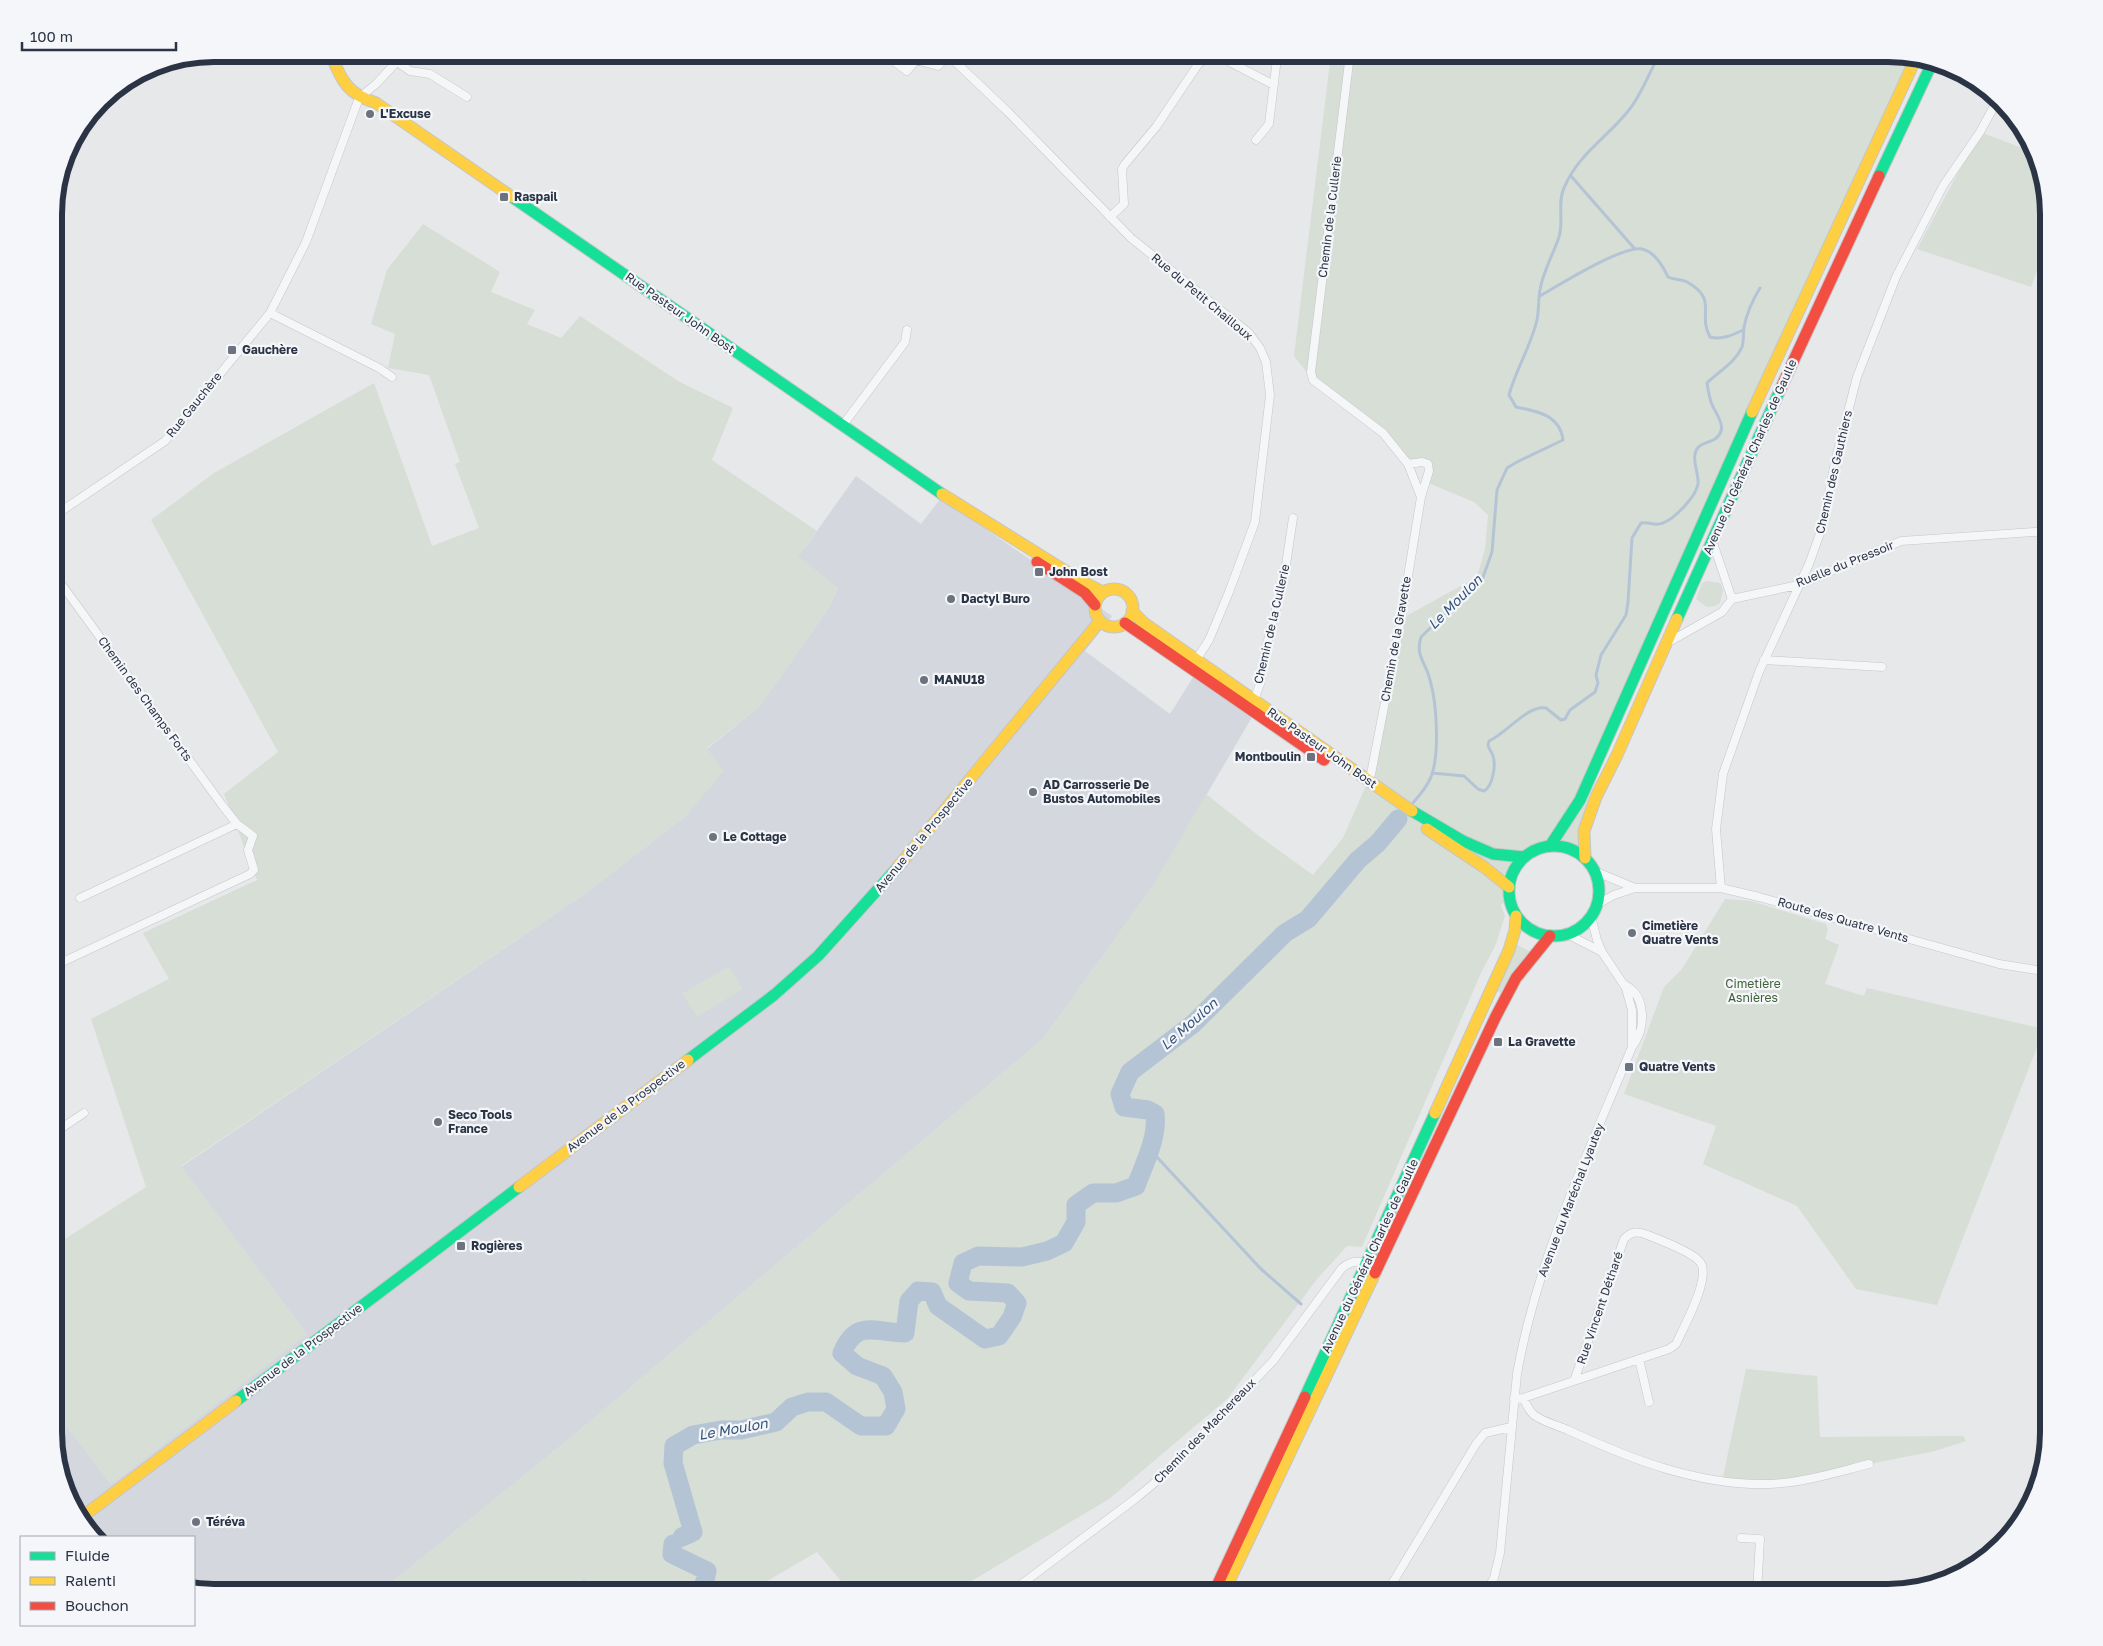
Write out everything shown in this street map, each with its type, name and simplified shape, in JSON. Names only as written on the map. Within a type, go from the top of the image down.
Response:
[{"type":"main road","points":[[334,62],[341,78],[358,98]]},
{"type":"main road","name":"Avenue du Général Charles de Gaulle","points":[[1550,846],[1584,791],[1722,477],[1913,64]]},
{"type":"main road","name":"Avenue du Général Charles de Gaulle","points":[[1585,858],[1584,831],[1596,797],[1667,644],[1739,477],[1929,69]]},
{"type":"main road","name":"Rue Pasteur John Bost","points":[[358,98],[376,103],[1000,533],[1037,562],[1085,593],[1095,605]]},
{"type":"main road","name":"Rue Pasteur John Bost","points":[[1000,533],[1054,563],[1088,586],[1103,592]]},
{"type":"main road","points":[[1115,589],[1127,594],[1132,605],[1132,611],[1125,623],[1115,627],[1100,621],[1095,605],[1103,592],[1115,589]]},
{"type":"main road","name":"Rue Pasteur John Bost","points":[[1132,611],[1194,664],[1423,822],[1509,888]]},
{"type":"main road","name":"Avenue de la Prospective","points":[[87,1513],[774,995],[818,956],[864,907],[1100,621]]},
{"type":"main road","name":"Rue Pasteur John Bost","points":[[1125,623],[1254,700],[1368,781],[1394,803]]},
{"type":"main road","name":"Rue Pasteur John Bost","points":[[1423,822],[1493,854],[1524,857]]},
{"type":"main road","points":[[1509,888],[1514,870],[1524,857],[1536,849],[1550,846],[1569,849],[1585,858],[1594,871],[1598,882],[1599,894],[1591,916],[1576,930],[1567,934],[1550,936],[1531,930],[1516,916]]},
{"type":"main road","name":"Avenue du Général Charles de Gaulle","points":[[1228,1584],[1373,1263],[1514,939],[1516,916],[1509,899],[1509,888]]},
{"type":"main road","name":"Avenue du Général Charles de Gaulle","points":[[1218,1584],[1373,1263],[1516,978],[1550,936]]},
{"type":"street","points":[[358,98],[376,84],[397,62],[410,71],[430,74],[467,97]]},
{"type":"street","points":[[896,62],[907,70],[914,62]]},
{"type":"street","points":[[923,62],[938,66],[941,62]]},
{"type":"street","name":"Rue du Petit Chailloux","points":[[954,62],[1008,112],[1131,238],[1249,333],[1260,348],[1269,376],[1270,395],[1255,522],[1230,592],[1209,640],[1194,664]]},
{"type":"street","points":[[1110,218],[1124,204],[1122,169],[1156,127],[1201,62]]},
{"type":"street","points":[[1229,62],[1274,86]]},
{"type":"street","points":[[1256,140],[1268,124],[1277,62]]},
{"type":"street","name":"Chemin de la Cullerie","points":[[1349,62],[1311,372],[1313,380],[1383,433],[1408,464]]},
{"type":"street","name":"Rue Gauchère","points":[[63,510],[165,441],[270,313],[306,242],[358,98]]},
{"type":"street","name":"Chemin des Gauthiers","points":[[1721,888],[1716,829],[1723,774],[1764,660],[1809,564],[1823,525],[1835,462],[1857,377],[1896,277],[1943,186],[1980,132],[1994,106]]},
{"type":"street","points":[[270,313],[379,368],[392,377]]},
{"type":"street","points":[[842,425],[905,342],[907,330]]},
{"type":"street","name":"Chemin de la Gravette","points":[[1368,781],[1371,774],[1401,619],[1421,497],[1429,471],[1428,464],[1422,462],[1408,464]]},
{"type":"street","points":[[1408,464],[1421,497]]},
{"type":"street","name":"Chemin de la Cullerie","points":[[1254,700],[1260,684],[1266,648],[1284,578],[1293,518]]},
{"type":"street","name":"Ruelle du Pressoir","points":[[1732,599],[1798,584],[1901,541],[2040,532]]},
{"type":"street","points":[[1667,644],[1722,612],[1732,599],[1712,540]]},
{"type":"street","name":"Chemin des Champs Forts","points":[[63,586],[237,824],[253,836],[248,850],[254,870],[250,874],[63,962]]},
{"type":"street","points":[[1764,660],[1882,667]]},
{"type":"street","points":[[80,898],[237,824]]},
{"type":"street","points":[[1594,871],[1635,888]]},
{"type":"street","points":[[1596,905],[1614,895],[1635,888]]},
{"type":"street","name":"Route des Quatre Vents","points":[[1635,888],[1721,888],[1759,896],[1998,964],[2040,971]]},
{"type":"street","name":"Avenue du Maréchal Lyautey","points":[[1491,1584],[1494,1578],[1500,1553],[1511,1427],[1521,1351],[1552,1241],[1632,1047],[1638,1040],[1641,1030],[1644,1005],[1638,1008],[1625,985],[1602,952],[1596,940],[1591,916]]},
{"type":"street","name":"Avenue du Maréchal Lyautey","points":[[1567,934],[1602,952]]},
{"type":"street","name":"Avenue du Maréchal Lyautey","points":[[1625,985],[1632,1010],[1632,1047]]},
{"type":"street","points":[[63,1127],[84,1113]]},
{"type":"street","name":"Rue Vincent Détharé","points":[[1514,1399],[1523,1398],[1669,1350],[1676,1344],[1700,1288],[1704,1270],[1700,1262],[1692,1255],[1638,1232],[1628,1235],[1624,1239],[1574,1381]]},
{"type":"street","name":"Chemin des Machereaux","points":[[1022,1584],[1164,1475],[1273,1361],[1342,1268],[1349,1262],[1373,1263]]},
{"type":"street","points":[[1639,1359],[1648,1402]]},
{"type":"street","points":[[1523,1398],[1533,1414],[1602,1445],[1676,1471],[1722,1481],[1768,1484],[1808,1478],[1869,1464]]},
{"type":"street","points":[[1392,1584],[1476,1444],[1485,1433],[1511,1427]]},
{"type":"street","points":[[1741,1538],[1760,1539],[1757,1584]]},
{"type":"shaded area","points":[[856,476],[921,524],[941,498],[1112,616],[1085,651],[1170,714],[1197,671],[1255,712],[1153,886],[1043,1039],[574,1435],[390,1584],[215,1584],[195,1582],[195,1536],[104,1536],[94,1524],[74,1490],[64,1451],[63,1422],[111,1484],[307,1334],[181,1167],[583,895],[686,816],[707,749],[759,707],[826,612],[838,588],[797,556],[807,545]]},
{"type":"green space","points":[[1330,62],[1888,62],[1913,65],[1592,774],[1550,846],[1531,850],[1525,854],[1513,871],[1509,899],[1501,905],[1505,916],[1495,946],[1481,973],[1362,1247],[1347,1246],[1317,1279],[1227,1399],[1109,1499],[966,1584],[843,1584],[817,1552],[762,1584],[390,1584],[574,1435],[1043,1039],[1153,886],[1206,794],[1313,875],[1343,838],[1371,774],[1401,619],[1477,577],[1485,549],[1488,515],[1474,502],[1426,482],[1428,464],[1408,464],[1383,433],[1313,380],[1294,356]]},
{"type":"green space","points":[[1980,132],[2026,150],[2038,185],[2040,215],[2040,262],[2031,287],[1917,249]]},
{"type":"green space","points":[[423,224],[500,272],[491,292],[535,310],[527,324],[561,338],[580,316],[678,381],[733,408],[712,460],[817,531],[798,556],[838,588],[826,612],[759,707],[707,748],[724,771],[686,816],[583,895],[181,1166],[307,1334],[111,1484],[63,1422],[63,1240],[146,1187],[91,1019],[169,979],[143,933],[257,880],[224,794],[278,752],[151,520],[214,473],[374,383],[432,546],[479,528],[455,464],[460,462],[429,375],[388,368],[395,334],[371,324],[387,270]]},
{"type":"green space","points":[[1707,581],[1720,583],[1723,590],[1720,603],[1715,606],[1707,607],[1696,599],[1702,583]]},
{"type":"green space","points":[[1591,796],[1579,847],[1560,841]]},
{"type":"green space","name":"Cimetière Asnières","points":[[1725,899],[1751,901],[1826,924],[1828,930],[1825,939],[1839,945],[1825,984],[1864,996],[1867,988],[2040,1028],[2040,1039],[1937,1305],[1856,1289],[1797,1206],[1703,1164],[1716,1126],[1624,1094],[1664,987],[1682,969]]},
{"type":"green space","points":[[1516,944],[1529,951],[1500,993],[1497,991]]},
{"type":"green space","points":[[729,966],[743,989],[697,1017],[682,994]]},
{"type":"green space","points":[[1746,1369],[1817,1376],[1820,1437],[1963,1436],[1966,1441],[1935,1451],[1768,1484],[1722,1481]]},
{"type":"waterway","name":"Le Moulon","points":[[1398,819],[1425,788],[1432,774],[1435,761],[1436,718],[1432,690],[1419,650],[1421,637],[1483,577],[1492,552],[1497,490],[1507,468],[1563,440],[1561,432],[1552,420],[1532,410],[1516,407],[1509,395],[1538,317],[1541,283],[1559,237],[1564,188],[1585,155],[1621,120],[1634,104],[1655,62]]},
{"type":"waterway","points":[[1571,176],[1634,248]]},
{"type":"waterway","points":[[1540,296],[1606,259],[1633,249],[1642,249],[1655,256],[1668,277],[1687,282],[1702,295],[1706,308],[1705,321],[1710,337],[1723,337],[1743,330]]},
{"type":"waterway","points":[[1432,773],[1464,776],[1478,789],[1484,791],[1490,785],[1494,770],[1494,760],[1488,745],[1489,741],[1524,715],[1539,708],[1546,708],[1561,720],[1565,719],[1570,710],[1595,692],[1598,683],[1596,675],[1601,655],[1626,615],[1632,538],[1641,523],[1660,524],[1668,521],[1684,507],[1693,495],[1698,484],[1695,462],[1696,450],[1715,439],[1721,430],[1720,421],[1710,400],[1707,383],[1739,353],[1743,345],[1747,316],[1760,288]]},
{"type":"waterway","name":"Le Moulon","points":[[682,1537],[693,1532],[673,1463],[674,1446],[693,1435],[721,1430],[741,1430],[776,1422],[792,1407],[808,1402],[826,1402],[861,1426],[886,1426],[896,1409],[893,1392],[883,1376],[857,1366],[842,1353],[854,1335],[861,1331],[876,1330],[905,1333],[909,1301],[918,1291],[932,1292],[938,1306],[985,1339],[999,1336],[1012,1317],[1017,1303],[1008,1293],[969,1291],[958,1283],[963,1263],[978,1256],[1022,1257],[1047,1251],[1064,1243],[1076,1222],[1076,1205],[1093,1193],[1116,1193],[1136,1186],[1152,1142],[1155,1114],[1148,1110],[1124,1107],[1120,1094],[1130,1072],[1193,1024],[1285,933],[1308,919],[1358,860],[1378,843],[1398,819]]},
{"type":"waterway","points":[[1148,1152],[1155,1155],[1261,1269],[1301,1304]]},
{"type":"waterway","name":"Le Moulon","points":[[673,1544],[672,1554],[707,1571],[704,1584]]},
{"type":"traffic: fast","points":[[1879,176],[1929,69]]},
{"type":"traffic: fast","points":[[512,197],[942,494]]},
{"type":"traffic: fast","points":[[1677,619],[1780,390]]},
{"type":"traffic: fast","points":[[1550,846],[1580,800],[1752,412]]},
{"type":"traffic: fast","points":[[1412,811],[1463,841],[1493,854],[1524,857]]},
{"type":"traffic: fast","points":[[1554,846],[1571,850],[1586,859],[1595,874],[1599,891],[1595,908],[1586,923],[1571,932],[1554,936],[1537,932],[1522,923],[1513,908],[1509,891],[1513,874],[1522,859],[1537,850],[1554,846]]},
{"type":"traffic: fast","points":[[688,1060],[774,995],[818,956],[897,868]]},
{"type":"traffic: fast","points":[[1305,1397],[1435,1113]]},
{"type":"traffic: fast","points":[[236,1401],[519,1187]]},
{"type":"traffic: slow","points":[[334,62],[342,79],[352,91],[376,103],[512,197]]},
{"type":"traffic: slow","points":[[1752,412],[1913,64]]},
{"type":"traffic: slow","points":[[942,494],[1083,582],[1103,592]]},
{"type":"traffic: slow","points":[[1114,589],[1127,595],[1133,608],[1127,621],[1114,627],[1101,621],[1095,608],[1101,595],[1114,589]]},
{"type":"traffic: slow","points":[[1132,611],[1144,623],[1412,811]]},
{"type":"traffic: slow","points":[[1585,858],[1584,831],[1596,797],[1617,755],[1677,619]]},
{"type":"traffic: slow","points":[[897,868],[1100,621]]},
{"type":"traffic: slow","points":[[1427,829],[1484,867],[1509,887]]},
{"type":"traffic: slow","points":[[1435,1113],[1509,950],[1515,930],[1516,916]]},
{"type":"traffic: slow","points":[[519,1187],[688,1060]]},
{"type":"traffic: slow","points":[[1228,1584],[1375,1273]]},
{"type":"traffic: slow","points":[[87,1513],[236,1401]]},
{"type":"traffic: jam","points":[[1780,390],[1879,176]]},
{"type":"traffic: jam","points":[[1037,562],[1085,593],[1095,605]]},
{"type":"traffic: jam","points":[[1125,623],[1324,760]]},
{"type":"traffic: jam","points":[[1375,1273],[1496,1016],[1516,978],[1550,936]]},
{"type":"traffic: jam","points":[[1218,1584],[1305,1397]]},
{"type":"place","name":"L'Excuse","points":[[370,114]]},
{"type":"place","name":"Raspail","points":[[504,197]]},
{"type":"place","name":"Gauchère","points":[[232,350]]},
{"type":"place","name":"John Bost","points":[[1039,572]]},
{"type":"place","name":"Dactyl Buro","points":[[951,599]]},
{"type":"place","name":"MANU18","points":[[924,680]]},
{"type":"place","name":"Montboulin","points":[[1311,757]]},
{"type":"place","name":"AD Carrosserie De Bustos Automobiles","points":[[1033,792]]},
{"type":"place","name":"Le Cottage","points":[[713,837]]},
{"type":"place","name":"Cimetière Quatre Vents","points":[[1632,933]]},
{"type":"place","name":"La Gravette","points":[[1498,1042]]},
{"type":"place","name":"Quatre Vents","points":[[1629,1067]]},
{"type":"place","name":"Seco Tools France","points":[[438,1122]]},
{"type":"place","name":"Rogières","points":[[461,1246]]},
{"type":"place","name":"Téréva","points":[[196,1522]]}]
